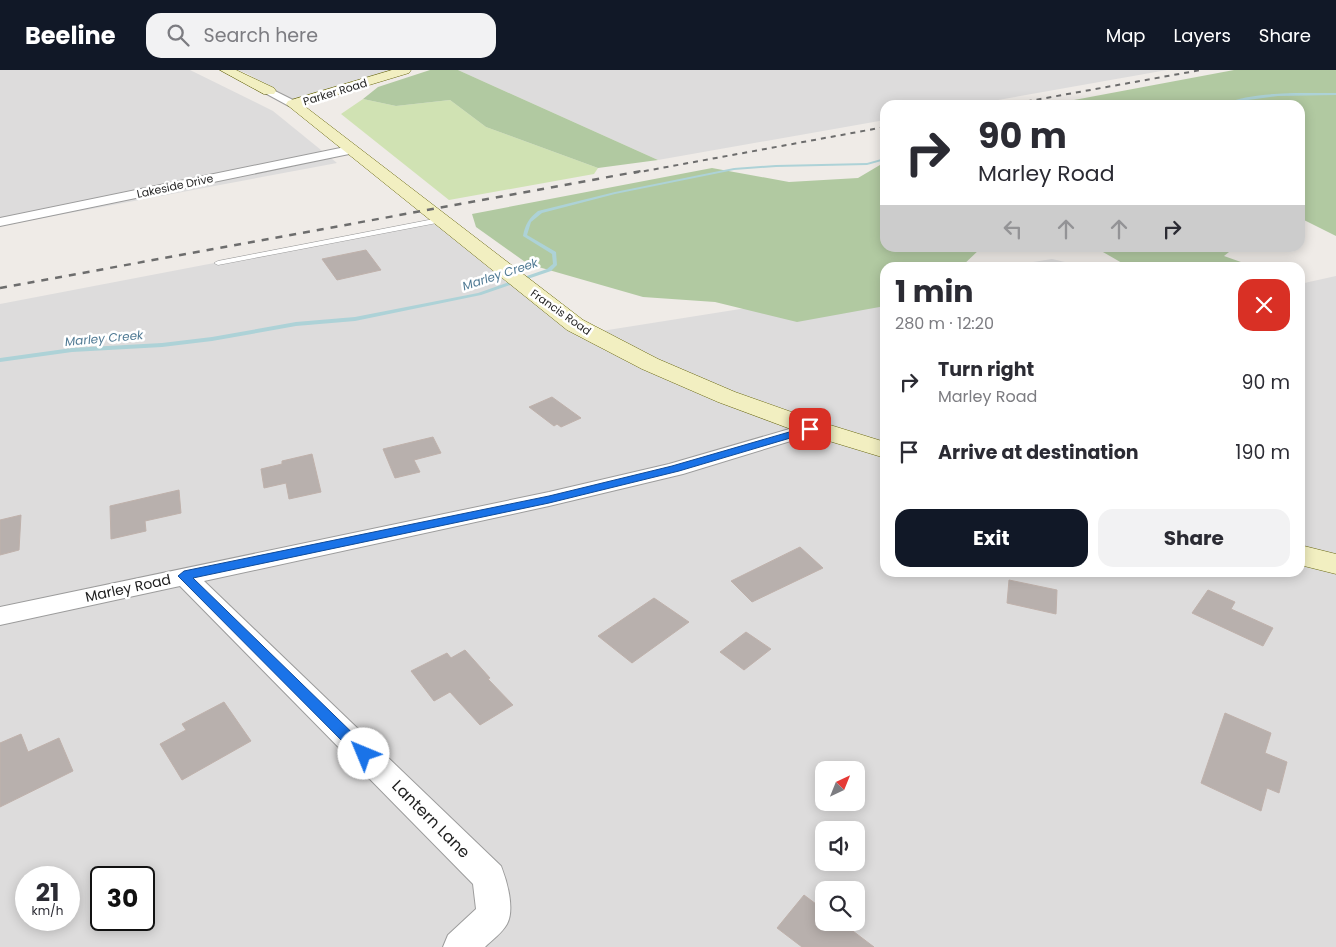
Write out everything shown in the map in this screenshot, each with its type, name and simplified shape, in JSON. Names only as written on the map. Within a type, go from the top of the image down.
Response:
[{"type":"street","name":"Francis Road","points":[[226,70],[293,104],[575,325],[655,368],[708,392],[810,429],[880,449]]},
{"type":"street","name":"Parker Road","points":[[293,104],[405,70]]},
{"type":"street","name":"Lakeside Drive","points":[[0,222],[350,150]]},
{"type":"street","name":"Marley Road","points":[[0,616],[549,499],[675,469],[810,429]]},
{"type":"street","points":[[1305,556],[1336,564]]},
{"type":"street","name":"Lantern Lane","points":[[184,576],[489,877],[494,915],[460,947]]},
{"type":"lane","points":[[218,263],[439,220]]},
{"type":"shaded area","points":[[0,70],[190,70],[273,111],[337,163],[0,226]]},
{"type":"shaded area","points":[[237,70],[411,70],[300,104],[248,74]]},
{"type":"shaded area","points":[[458,70],[1167,70],[998,100],[880,100],[880,121],[658,160]]},
{"type":"shaded area","points":[[439,220],[589,333],[880,287],[880,577],[1305,577],[1305,283],[1336,276],[1336,947],[0,947],[0,304]]},
{"type":"shaded area","points":[[1052,259],[1065,262],[1033,262]]},
{"type":"green space","points":[[430,70],[458,70],[658,160],[598,168],[486,127],[450,100],[396,106],[363,99],[378,87]]},
{"type":"green space","points":[[1234,70],[1336,70],[1336,236],[1305,220],[1305,100],[1074,100]]},
{"type":"green space","points":[[363,99],[396,106],[450,100],[486,127],[598,168],[594,174],[449,200],[341,114]]},
{"type":"green space","points":[[880,165],[880,252],[977,252],[966,262],[880,262],[880,307],[797,322],[715,302],[643,297],[528,264],[476,227],[472,214],[712,168],[789,182],[858,178]]},
{"type":"green space","points":[[1103,252],[1229,252],[1224,256],[1241,262],[1120,262]]},
{"type":"building","points":[[366,250],[381,270],[337,280],[322,259]]},
{"type":"building","points":[[552,397],[581,418],[561,427],[557,424],[554,426],[529,407]]},
{"type":"building","points":[[433,437],[441,453],[414,460],[420,472],[395,478],[383,449]]},
{"type":"building","points":[[312,454],[321,492],[289,499],[286,483],[264,488],[261,469],[282,464],[282,461]]},
{"type":"building","points":[[179,490],[181,513],[145,521],[146,531],[111,539],[110,506]]},
{"type":"building","points":[[21,515],[19,550],[0,555],[0,520]]},
{"type":"building","points":[[800,547],[823,568],[752,602],[731,581]]},
{"type":"building","points":[[1009,580],[1057,590],[1056,614],[1007,603]]},
{"type":"building","points":[[1208,590],[1235,602],[1231,609],[1273,628],[1263,646],[1192,613]]},
{"type":"building","points":[[654,598],[689,622],[632,663],[598,636]]},
{"type":"building","points":[[746,632],[771,649],[744,670],[720,652]]},
{"type":"building","points":[[465,650],[490,678],[488,679],[513,705],[480,725],[450,692],[434,701],[411,671],[447,653],[451,658]]},
{"type":"building","points":[[224,702],[251,741],[182,780],[160,744],[186,730],[182,724]]},
{"type":"building","points":[[1225,713],[1271,733],[1265,753],[1287,762],[1279,793],[1267,788],[1261,811],[1201,783]]},
{"type":"building","points":[[21,734],[28,752],[59,738],[73,771],[0,807],[0,743]]},
{"type":"building","points":[[804,895],[815,903],[815,931],[853,931],[874,947],[802,947],[777,928]]},
{"type":"waterway","name":"Marley Creek","points":[[1239,100],[1294,94],[1336,94]]},
{"type":"waterway","name":"Marley Creek","points":[[0,360],[72,350],[162,345],[212,339],[296,324],[355,319],[479,294],[549,270],[555,264],[554,253],[525,236],[529,222],[540,212],[615,193],[734,169],[867,164],[880,160]]},
{"type":"railway","points":[[1035,100],[1201,70]]},
{"type":"railway","points":[[634,173],[880,128]]},
{"type":"railway","points":[[0,288],[641,171]]},
{"type":"route","points":[[364,754],[184,576],[549,499],[675,469],[810,429]]}]
